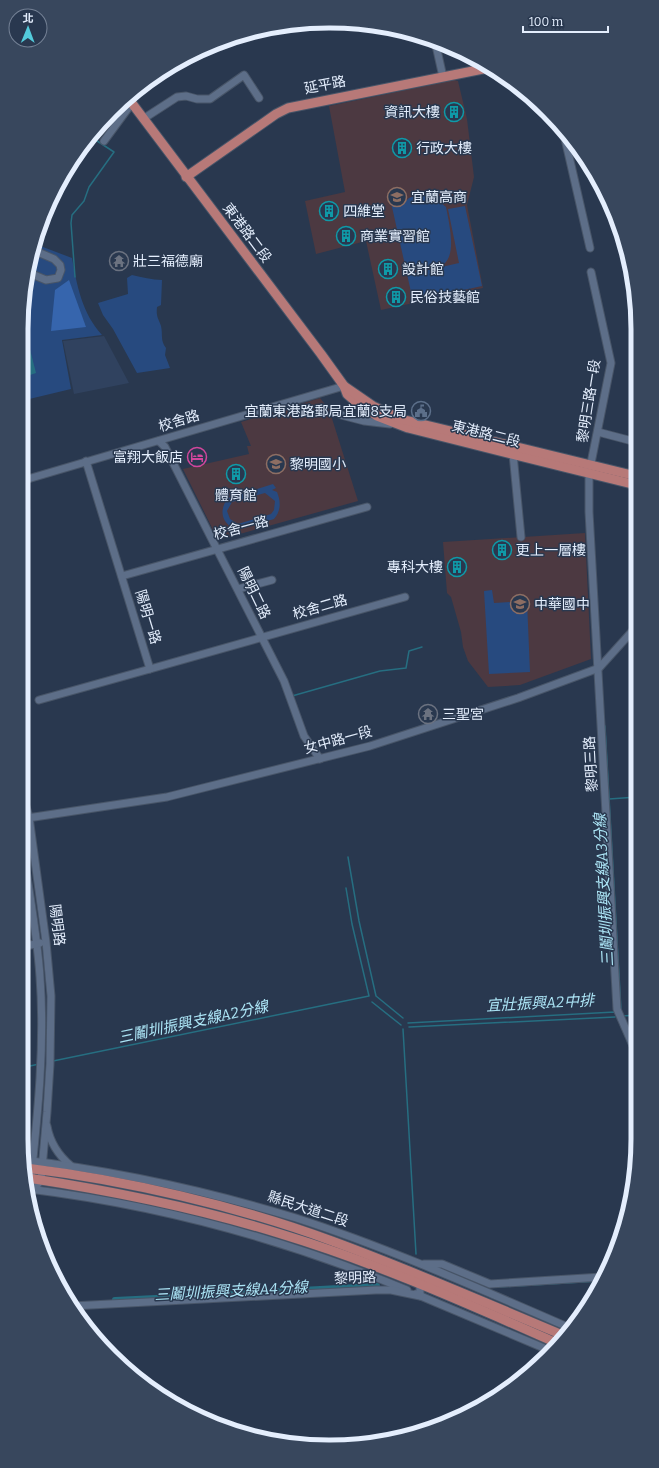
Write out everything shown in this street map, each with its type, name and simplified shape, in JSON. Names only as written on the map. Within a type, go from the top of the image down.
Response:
[{"type":"main road","name":"延平路","points":[[186,177],[276,114],[288,108],[482,69]]},
{"type":"main road","name":"東港路二段","points":[[131,103],[344,386],[347,394],[363,408],[394,424],[513,454],[591,469]]},
{"type":"main road","name":"東港路二段","points":[[344,386],[373,406],[400,419],[631,478]]},
{"type":"main road","name":"縣民大道二段","points":[[30,1171],[42,1166],[203,1202],[310,1233],[420,1280],[553,1341]]},
{"type":"main road","name":"縣民大道二段","points":[[30,1171],[40,1180],[146,1199],[203,1212],[281,1234],[420,1280],[559,1334]]},
{"type":"street","points":[[437,48],[443,77]]},
{"type":"street","points":[[143,119],[177,97],[186,96],[197,99],[210,99],[244,75],[259,98]]},
{"type":"street","points":[[104,140],[125,108]]},
{"type":"street","points":[[566,142],[590,248]]},
{"type":"street","points":[[33,274],[50,280],[58,278],[60,274],[60,265],[54,259],[38,252]]},
{"type":"street","name":"黎明三路一段","points":[[591,272],[611,363],[591,469]]},
{"type":"street","name":"校舍路","points":[[28,479],[344,386]]},
{"type":"street","points":[[341,415],[364,421],[394,424]]},
{"type":"street","points":[[598,432],[631,441]]},
{"type":"street","name":"陽明二路","points":[[159,441],[165,447],[284,681],[304,736],[320,759]]},
{"type":"street","points":[[513,454],[521,537]]},
{"type":"street","name":"陽明一路","points":[[86,461],[150,669]]},
{"type":"street","name":"黎明三路","points":[[591,469],[589,512],[599,668],[617,1009],[631,1041]]},
{"type":"street","name":"校舍一路","points":[[122,576],[367,507]]},
{"type":"street","points":[[238,589],[272,580]]},
{"type":"street","name":"校舍二路","points":[[150,669],[405,597]]},
{"type":"street","name":"女中路一段","points":[[29,817],[167,797],[320,759],[410,734],[518,698],[599,668],[631,633]]},
{"type":"street","points":[[39,700],[150,669]]},
{"type":"street","name":"陽明路","points":[[28,814],[46,942],[51,996],[50,1064],[42,1166],[40,1180],[33,1188]]},
{"type":"street","name":"陽明路","points":[[28,879],[39,943],[41,995],[40,1052],[30,1169]]},
{"type":"street","points":[[28,945],[39,943]]},
{"type":"street","points":[[47,1112],[47,1122],[52,1143],[60,1156],[71,1166]]},
{"type":"street","name":"縣民大道二段","points":[[42,1166],[71,1166],[202,1192],[295,1218],[419,1264],[566,1326]]},
{"type":"street","points":[[33,1189],[94,1198],[234,1231],[379,1279],[546,1349]]},
{"type":"street","points":[[202,1192],[203,1202]]},
{"type":"street","points":[[420,1296],[419,1264],[442,1264],[490,1284],[597,1277]]},
{"type":"street","points":[[376,1290],[382,1286],[379,1279]]},
{"type":"street","points":[[490,1284],[490,1293]]},
{"type":"street","name":"黎明路","points":[[79,1306],[376,1290],[392,1290],[420,1296]]},
{"type":"shaded area","name":"宜蘭高商","points":[[454,80],[458,81],[467,119],[474,177],[467,205],[483,288],[381,310],[366,241],[316,254],[305,201],[345,192],[329,106]]},
{"type":"shaded area","points":[[419,194],[431,195],[446,207],[451,242],[450,253],[447,261],[440,266],[429,268],[413,265],[415,273],[459,263],[448,209],[465,206],[482,286],[413,301],[390,198],[399,197],[401,206],[409,198]]},
{"type":"shaded area","points":[[40,246],[72,258],[81,299],[95,327],[102,335],[62,340],[71,389],[28,399],[29,310],[34,271]]},
{"type":"shaded area","points":[[132,275],[162,280],[161,305],[157,307],[157,313],[161,326],[163,342],[166,348],[165,355],[170,368],[137,373],[113,329],[103,315],[98,303],[128,294],[127,278]]},
{"type":"shaded area","points":[[69,280],[86,327],[51,331],[55,290]]},
{"type":"shaded area","points":[[104,336],[129,383],[74,394],[63,341]]},
{"type":"shaded area","points":[[28,342],[36,373],[28,376]]},
{"type":"shaded area","name":"黎明國小","points":[[320,398],[329,409],[358,501],[218,540],[183,469],[249,454],[247,446],[251,446],[241,422]]},
{"type":"shaded area","points":[[273,484],[276,488],[272,490],[277,492],[280,506],[274,519],[237,530],[228,524],[223,517],[223,508],[228,498]],"holes":[[[265,493],[275,501],[274,510],[271,514],[238,524],[230,519],[227,511],[232,502]]]},
{"type":"shaded area","name":"中華國中","points":[[585,533],[591,659],[520,685],[488,687],[468,661],[463,647],[461,632],[451,597],[447,593],[443,542]]},
{"type":"shaded area","points":[[492,590],[494,603],[527,601],[530,672],[489,674],[484,591]]},
{"type":"waterway","points":[[75,277],[71,223],[72,215],[84,201],[89,187],[114,152],[95,140]]},
{"type":"waterway","name":"三鬮圳振興支線A3分線","points":[[292,696],[380,671],[406,668],[409,651],[422,647]]},
{"type":"waterway","name":"三鬮圳振興支線A3分線","points":[[605,726],[621,1010]]},
{"type":"waterway","points":[[609,799],[631,797]]},
{"type":"waterway","points":[[348,857],[359,921],[376,996],[403,1018]]},
{"type":"waterway","name":"三鬮圳振興支線A2分線","points":[[53,1061],[369,996],[352,924],[346,888]]},
{"type":"waterway","name":"三鬮圳振興支線A2分線","points":[[372,1002],[401,1025]]},
{"type":"waterway","name":"宜壯振興A2中排","points":[[408,1023],[615,1012],[631,1050]]},
{"type":"waterway","points":[[622,1016],[631,1015]]},
{"type":"waterway","name":"三鬮圳振興支線A2分線","points":[[409,1027],[615,1017]]},
{"type":"waterway","points":[[403,1029],[416,1254]]},
{"type":"waterway","name":"三鬮圳振興支線A2分線","points":[[28,1066],[39,1064]]},
{"type":"waterway","name":"三鬮圳振興支線A4分線","points":[[499,1287],[595,1281]]},
{"type":"waterway","name":"宜壯振興A2中排","points":[[226,1294],[377,1286]]},
{"type":"waterway","name":"宜壯振興A2中排","points":[[115,1300],[217,1295]]},
{"type":"place","name":"資訊大樓","points":[[454,112]]},
{"type":"place","name":"行政大樓","points":[[402,148]]},
{"type":"place","name":"宜蘭高商","points":[[397,197]]},
{"type":"place","name":"四維堂","points":[[329,211]]},
{"type":"place","name":"商業實習館","points":[[346,236]]},
{"type":"place","name":"壯三福德廟","points":[[119,261]]},
{"type":"place","name":"設計館","points":[[388,269]]},
{"type":"place","name":"民俗技藝館","points":[[396,297]]},
{"type":"place","name":"宜蘭東港路郵局宜蘭8支局","points":[[421,411]]},
{"type":"place","name":"富翔大飯店","points":[[197,457]]},
{"type":"place","name":"黎明國小","points":[[276,464]]},
{"type":"place","name":"體育館","points":[[236,474]]},
{"type":"place","name":"更上一層樓","points":[[502,550]]},
{"type":"place","name":"專科大樓","points":[[457,567]]},
{"type":"place","name":"中華國中","points":[[520,604]]},
{"type":"place","name":"三聖宮","points":[[428,714]]}]
